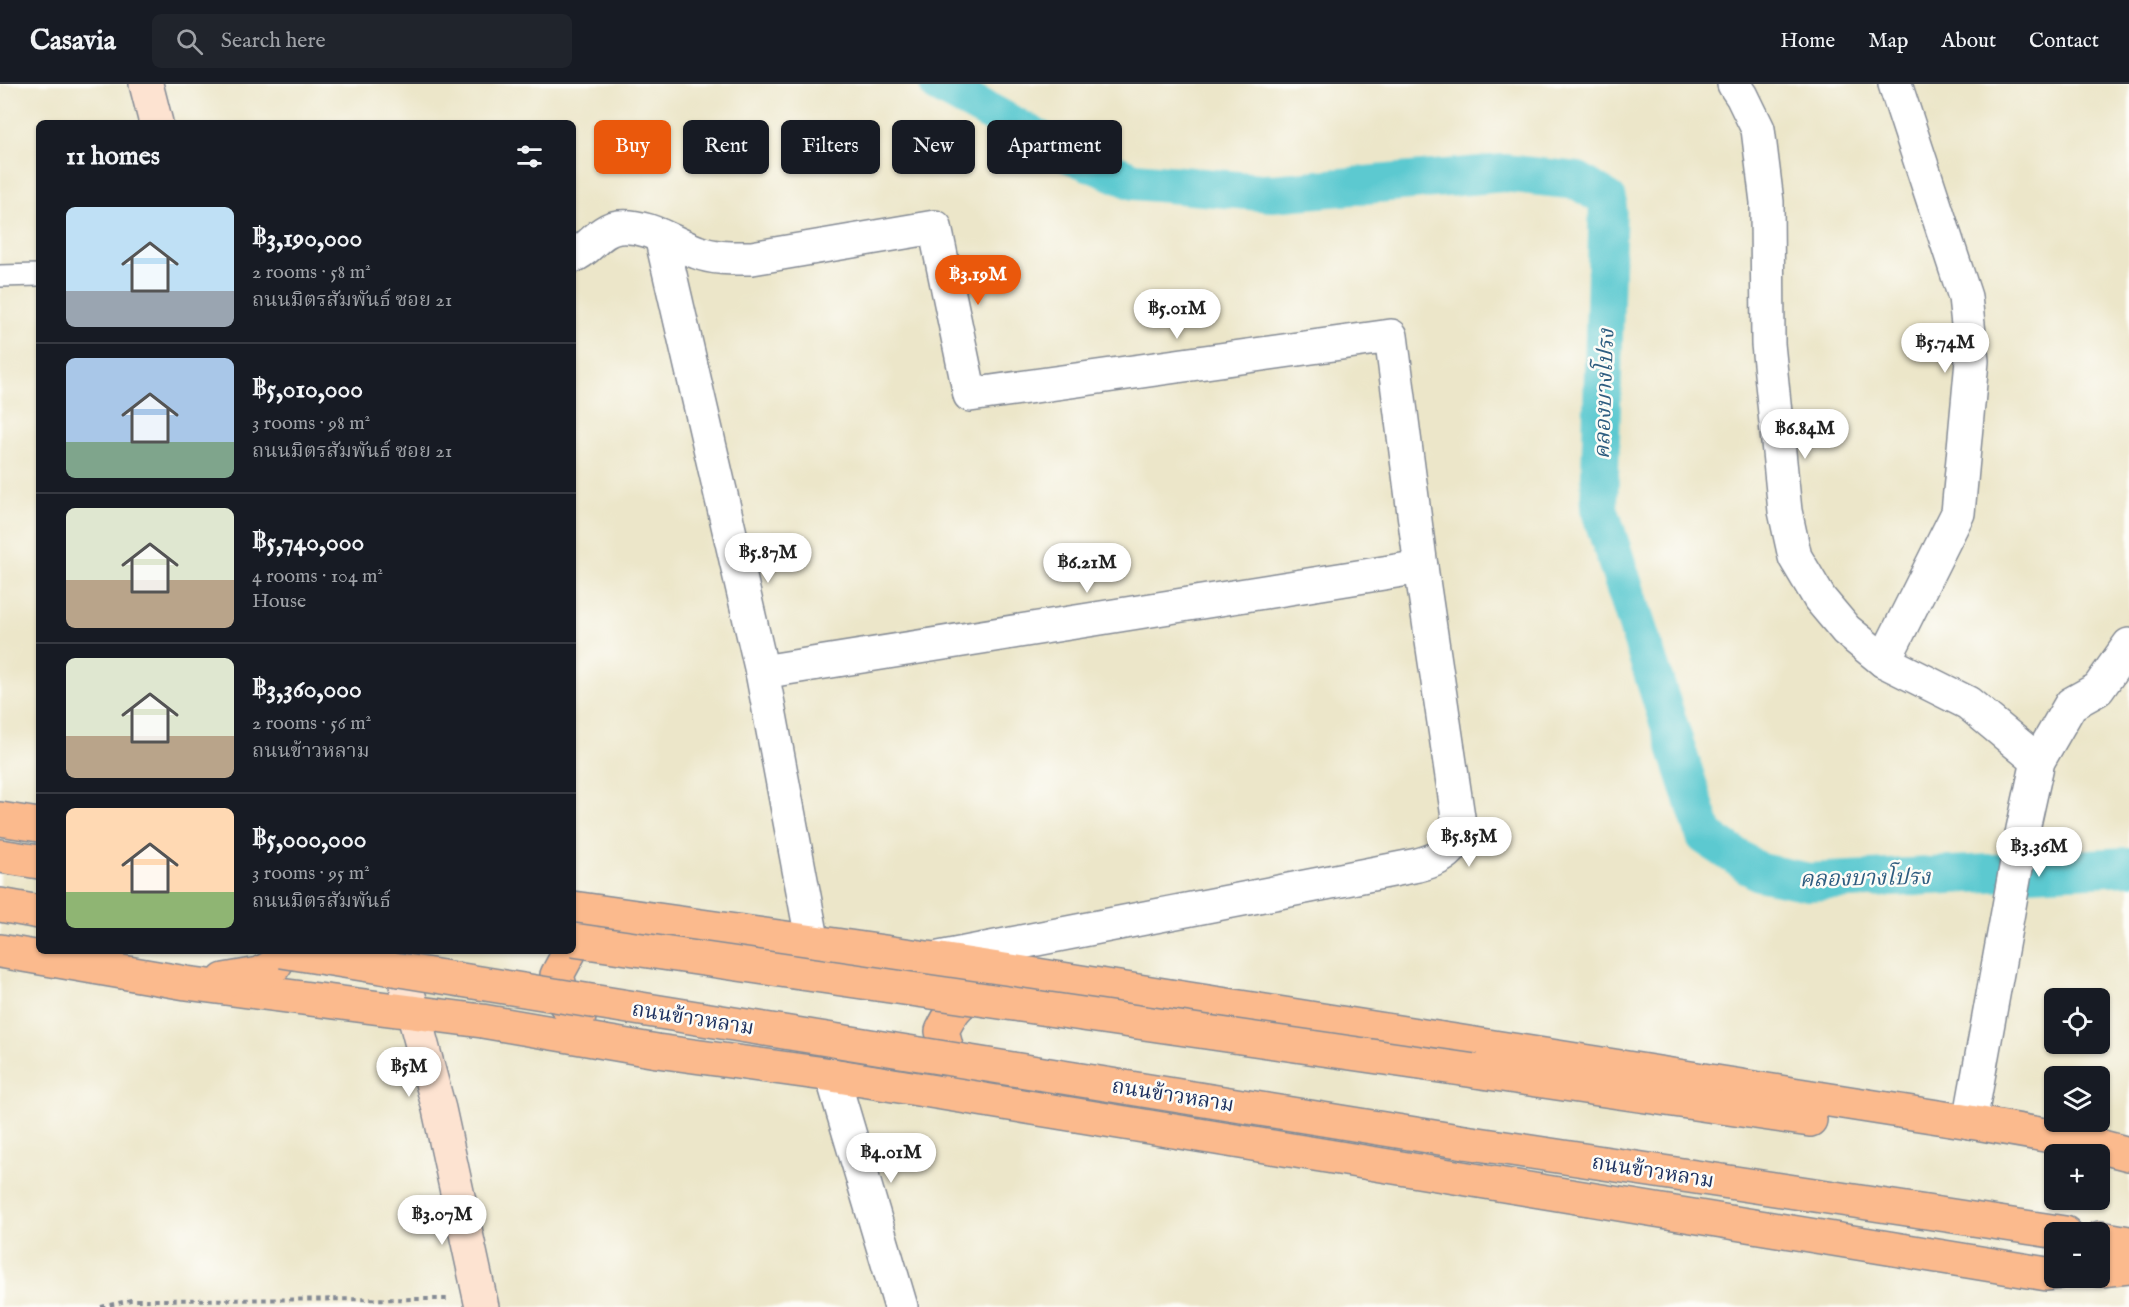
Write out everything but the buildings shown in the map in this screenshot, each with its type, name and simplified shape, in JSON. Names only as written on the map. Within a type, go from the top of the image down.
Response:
[{"type":"main road","points":[[0,819],[36,825]]},
{"type":"main road","points":[[0,856],[36,862]]},
{"type":"main road","points":[[0,905],[36,911]]},
{"type":"main road","points":[[576,908],[813,944],[934,959],[1970,1122],[2079,1141],[2129,1154]]},
{"type":"main road","points":[[576,948],[590,939],[628,926],[695,925]]},
{"type":"main road","points":[[576,940],[2044,1154]]},
{"type":"main road","points":[[0,951],[186,983],[482,1021],[657,1051],[832,1075],[2044,1274]]},
{"type":"main road","points":[[186,983],[236,979],[259,974],[274,966],[281,954]]},
{"type":"main road","name":"ถนนข้าวหลาม","points":[[302,954],[1465,1142],[2044,1230]]},
{"type":"main road","points":[[570,954],[557,975],[564,1002],[584,1022],[616,1038],[657,1051]]},
{"type":"main road","points":[[1055,1112],[997,1092],[969,1078],[949,1058],[942,1031],[953,1009],[974,995],[1012,987],[1075,983]]},
{"type":"main road","points":[[2110,1165],[2129,1168]]},
{"type":"main road","points":[[2110,1240],[2129,1243]]},
{"type":"main road","points":[[2110,1269],[2129,1267]]},
{"type":"street","points":[[146,84],[155,120]]},
{"type":"street","points":[[1734,84],[1758,129],[1767,202],[1768,344],[1785,511],[1795,557],[1820,599],[1846,630],[1884,661],[1968,704],[2038,761]]},
{"type":"street","points":[[1884,661],[1958,513],[1971,361],[1965,297],[1895,84]]},
{"type":"street","points":[[576,255],[600,235],[617,227],[638,228],[662,236],[698,253],[721,258],[752,258],[935,227],[970,395],[1391,336],[1421,567],[1458,817],[1458,834],[1451,850],[1437,860],[1418,865],[934,959]]},
{"type":"street","points":[[662,236],[762,672],[813,944]]},
{"type":"street","points":[[762,672],[1421,567]]},
{"type":"street","points":[[1970,1122],[2006,918],[2038,761],[2071,704],[2098,689],[2129,645]]},
{"type":"street","points":[[398,954],[438,1109],[481,1303]]},
{"type":"street","points":[[832,1075],[901,1307]]},
{"type":"lane","points":[[0,276],[36,275]]},
{"type":"path","points":[[101,1307],[131,1300],[481,1303]]},
{"type":"waterway","name":"คลองบางโปรง","points":[[938,84],[1059,150],[1134,181],[1272,193],[1504,173],[1578,181],[1608,200],[1599,508],[1705,836],[1759,872],[1809,882],[2129,866]]}]
